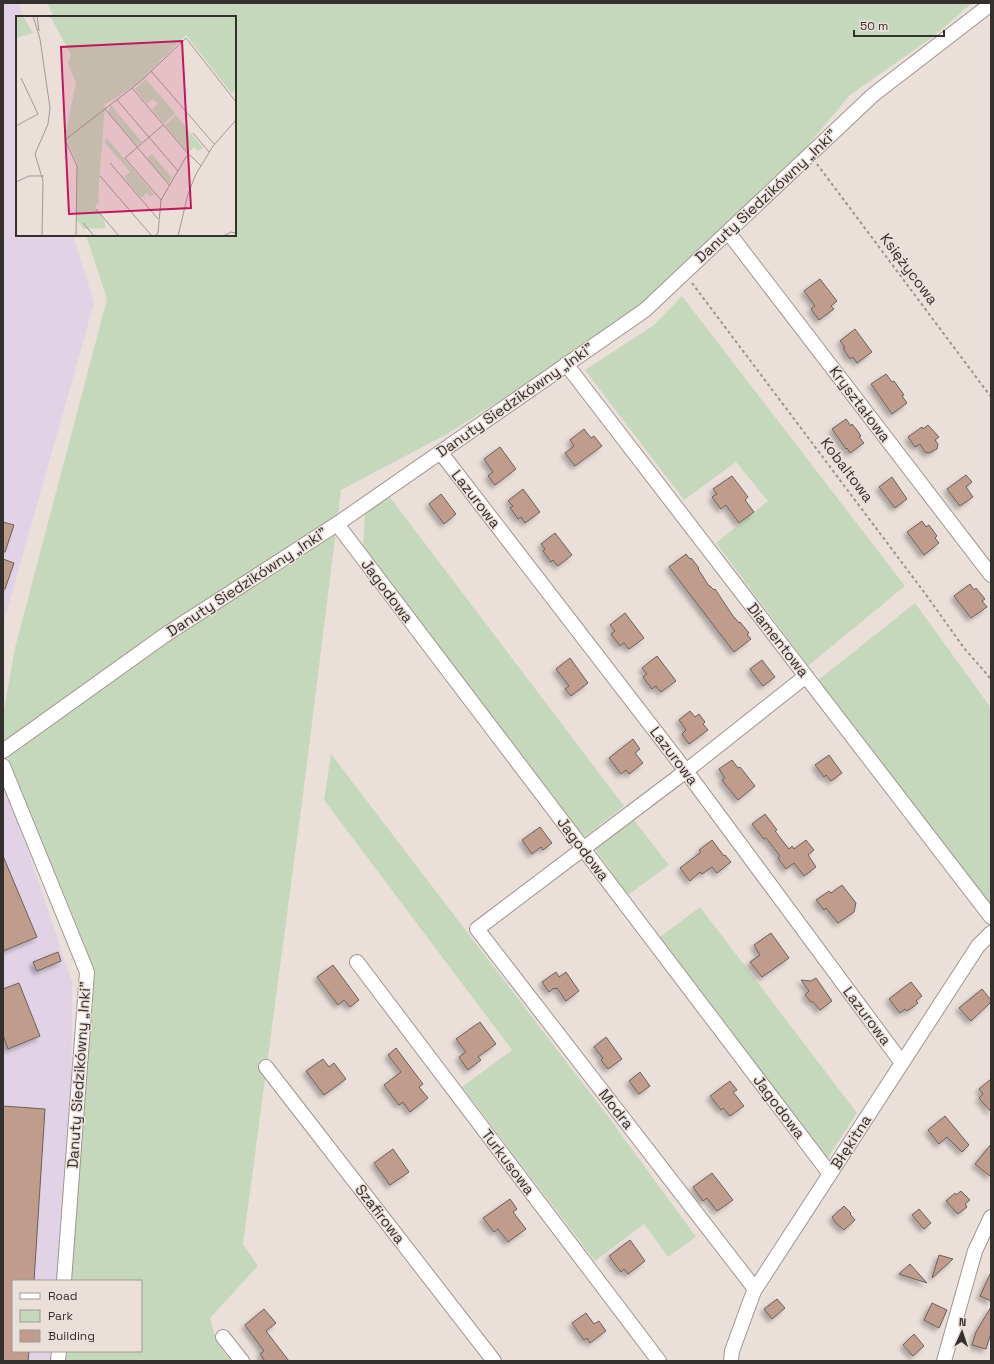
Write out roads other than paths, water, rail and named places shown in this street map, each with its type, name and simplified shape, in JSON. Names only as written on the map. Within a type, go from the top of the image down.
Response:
[{"type":"street","name":"Danuty Siedzikówny „Inki”","points":[[3,750],[165,635],[337,524],[645,310],[873,95],[991,4]]},
{"type":"street","name":"Kryształowa","points":[[728,232],[991,575]]},
{"type":"street","name":"Diamentowa","points":[[566,364],[991,917]]},
{"type":"street","name":"Lazurowa","points":[[441,453],[686,771],[902,1063]]},
{"type":"street","name":"Jagodowa","points":[[337,524],[830,1174]]},
{"type":"street","points":[[583,848],[686,771],[806,676]]},
{"type":"street","name":"Danuty Siedzikówny „Inki”","points":[[3,766],[87,972],[64,1280]]},
{"type":"street","name":"Modra","points":[[583,848],[477,929],[755,1289]]},
{"type":"street","name":"Błękitna","points":[[731,1361],[732,1351],[755,1289],[978,946],[991,933]]},
{"type":"street","name":"Turkusowa","points":[[357,962],[659,1361]]},
{"type":"street","name":"Szafirowa","points":[[266,1067],[494,1361]]},
{"type":"street","points":[[944,1361],[975,1251],[991,1217]]},
{"type":"street","points":[[224,1337],[242,1361]]}]
